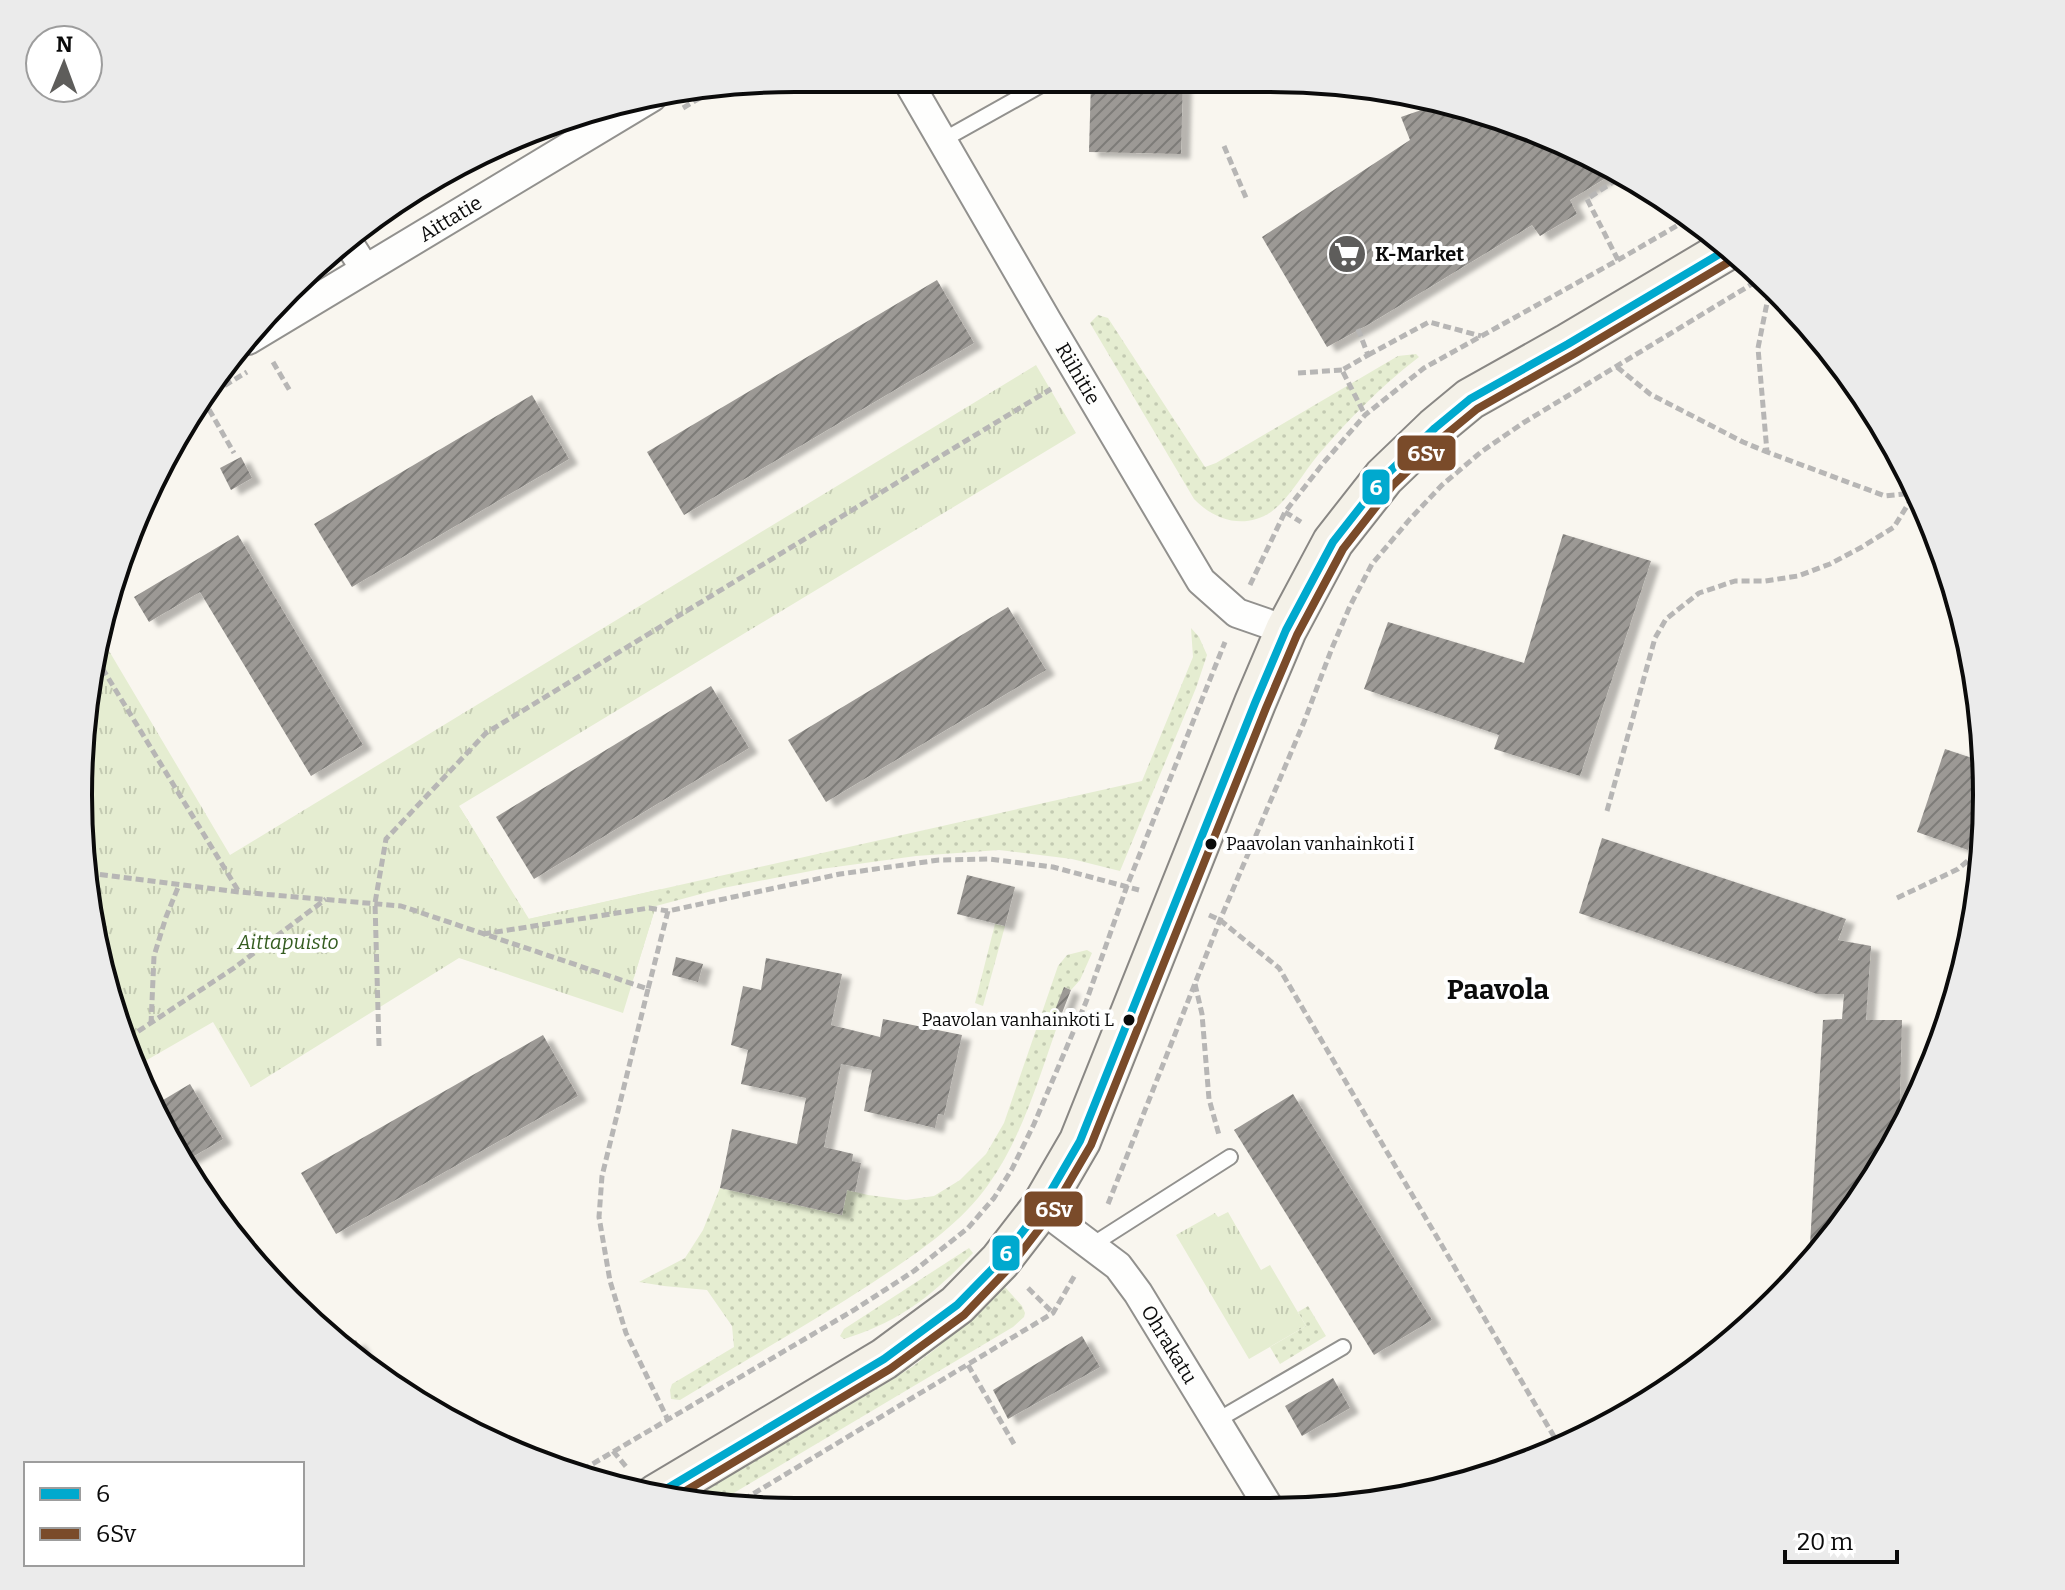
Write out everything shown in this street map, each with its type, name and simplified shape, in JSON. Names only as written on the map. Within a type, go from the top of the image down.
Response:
[{"type":"main road","points":[[671,1486],[884,1359],[920,1334],[977,1286],[1041,1208],[1080,1141],[1286,630],[1333,542],[1384,477],[1470,399],[1719,254]]},
{"type":"street","name":"Riihitie","points":[[914,92],[1201,581],[1237,613],[1286,630]]},
{"type":"street","name":"Aittatie","points":[[271,326],[625,113]]},
{"type":"street","points":[[352,249],[365,269]]},
{"type":"street","name":"Ohrakatu","points":[[1041,1208],[1118,1266],[1138,1293],[1263,1498]]},
{"type":"lane","points":[[943,140],[1029,92]]},
{"type":"lane","points":[[1092,1245],[1230,1157]]},
{"type":"lane","points":[[1216,1421],[1343,1347]]},
{"type":"path","points":[[1224,146],[1247,200]]},
{"type":"path","points":[[1614,182],[1587,199],[1618,260]]},
{"type":"path","points":[[750,1496],[1053,1313],[1092,1245],[1220,920],[1332,648],[1372,564],[1442,485],[1481,452],[1523,423],[1752,284]]},
{"type":"path","points":[[1767,452],[1758,348],[1768,299]]},
{"type":"path","points":[[1298,373],[1342,370],[1429,322],[1481,336]]},
{"type":"path","points":[[1358,329],[1368,355]]},
{"type":"path","points":[[271,358],[290,391]]},
{"type":"path","points":[[1617,367],[1650,394],[1743,442],[1885,496],[1905,494]]},
{"type":"path","points":[[1342,370],[1365,415]]},
{"type":"path","points":[[379,1046],[375,903],[386,839],[486,733],[1057,386]]},
{"type":"path","points":[[208,407],[234,453]]},
{"type":"path","points":[[1607,811],[1655,638],[1666,619],[1699,593],[1735,581],[1798,576],[1830,564],[1894,527],[1909,503]]},
{"type":"path","points":[[104,671],[239,892]]},
{"type":"path","points":[[482,934],[649,908],[668,911],[840,874],[939,860],[989,859],[1053,867],[1127,886],[1080,1016],[1034,1124],[994,1198],[968,1228],[914,1271],[841,1318],[588,1467]]},
{"type":"path","points":[[1897,898],[1958,869],[1969,860]]},
{"type":"path","points":[[97,874],[239,892],[401,906],[648,989]]},
{"type":"path","points":[[151,1025],[154,956],[179,885]]},
{"type":"path","points":[[134,1034],[234,968],[326,899]]},
{"type":"path","points":[[668,911],[602,1176],[599,1217],[610,1281],[626,1333],[668,1420]]},
{"type":"path","points":[[1220,920],[1279,968],[1555,1437]]},
{"type":"path","points":[[1195,983],[1202,1014],[1209,1099],[1220,1138],[1230,1157]]},
{"type":"path","points":[[968,1365],[1014,1444]]},
{"type":"green space","points":[[1098,315],[1108,318],[1205,467],[1398,356],[1416,354],[1419,357],[1354,416],[1278,506],[1250,521],[1230,520],[1211,512],[1194,499],[1090,323]]},
{"type":"green space","name":"Aittapuisto","points":[[1036,365],[1076,433],[459,806],[528,919],[661,889],[623,1013],[459,958],[251,1087],[213,1022],[145,1061],[116,977],[98,887],[92,795],[98,703],[108,649],[230,855]]},
{"type":"green space","points":[[1191,628],[1207,655],[1120,871],[1072,859],[999,850],[916,856],[821,869],[723,888],[656,906],[634,977],[489,927],[459,806],[529,919],[1142,781],[1193,657]]},
{"type":"green space","points":[[995,924],[1005,926],[983,1006],[975,1003]]},
{"type":"green space","points":[[1087,950],[1092,953],[1080,980],[1071,990],[1065,987],[1056,1010],[1062,1013],[1022,1124],[1001,1166],[976,1200],[934,1239],[872,1283],[680,1400],[671,1399],[672,1384],[734,1347],[732,1326],[707,1290],[639,1282],[685,1258],[703,1230],[720,1188],[842,1215],[847,1190],[906,1200],[934,1196],[960,1180],[986,1154],[1004,1123],[1058,966],[1067,955]]},
{"type":"green space","points":[[1228,1212],[1261,1270],[1270,1265],[1306,1326],[1249,1359],[1176,1235],[1215,1213],[1218,1217]]},
{"type":"green space","points":[[969,1248],[973,1253],[915,1305],[864,1332],[844,1339],[840,1336],[844,1329]]},
{"type":"green space","points":[[1004,1286],[1022,1306],[1024,1317],[1013,1327],[731,1494],[703,1492],[875,1390],[938,1347]]},
{"type":"green space","points":[[1308,1306],[1326,1336],[1280,1364],[1270,1347],[1306,1326],[1298,1312]]},
{"type":"building","points":[[1091,92],[1183,92],[1181,154],[1089,152]]},
{"type":"building","points":[[1423,110],[1452,116],[1539,146],[1606,178],[1570,200],[1577,214],[1540,236],[1532,225],[1327,347],[1262,237],[1410,140],[1401,117]]},
{"type":"building","points":[[937,280],[974,343],[684,515],[647,452]]},
{"type":"building","points":[[532,395],[569,459],[352,587],[314,524]]},
{"type":"building","points":[[241,457],[252,478],[231,490],[220,468]]},
{"type":"building","points":[[1563,534],[1651,561],[1580,776],[1494,749],[1499,735],[1364,689],[1388,622],[1524,663]]},
{"type":"building","points":[[238,535],[363,745],[311,776],[200,592],[149,622],[134,597]]},
{"type":"building","points":[[1008,607],[1046,670],[826,802],[788,740]]},
{"type":"building","points":[[711,686],[749,748],[534,879],[496,817]]},
{"type":"building","points":[[1945,749],[1971,758],[1973,795],[1968,850],[1917,832]]},
{"type":"building","points":[[1602,838],[1846,919],[1838,940],[1871,946],[1866,1020],[1902,1020],[1900,1108],[1855,1186],[1810,1245],[1823,1020],[1842,1019],[1844,994],[1817,994],[1579,913]]},
{"type":"building","points":[[967,875],[1015,887],[1005,926],[957,914]]},
{"type":"building","points":[[676,957],[703,964],[698,982],[672,975]]},
{"type":"building","points":[[766,958],[842,974],[831,1025],[880,1037],[883,1019],[962,1035],[944,1115],[938,1114],[935,1128],[864,1111],[872,1070],[841,1064],[824,1147],[853,1154],[852,1161],[861,1163],[855,1192],[847,1190],[842,1215],[720,1188],[732,1129],[797,1144],[806,1098],[741,1084],[748,1050],[731,1045],[743,986],[761,990]]},
{"type":"building","points":[[1064,987],[1071,990],[1062,1013],[1055,1010]]},
{"type":"building","points":[[543,1035],[578,1096],[336,1234],[301,1173]]},
{"type":"building","points":[[190,1084],[223,1139],[193,1157],[162,1101]]},
{"type":"building","points":[[1293,1094],[1432,1320],[1374,1355],[1234,1130]]},
{"type":"building","points":[[1082,1336],[1100,1367],[1008,1419],[993,1390]]},
{"type":"building","points":[[1333,1378],[1350,1408],[1302,1436],[1285,1406]]},
{"type":"transit line","name":"6","points":[[671,1486],[884,1359],[957,1305],[1000,1261],[1041,1208],[1080,1141],[1286,630],[1333,542],[1384,477],[1470,399],[1719,254]]},
{"type":"transit line","name":"6Sv","points":[[688,1489],[890,1369],[964,1315],[1009,1268],[1050,1215],[1091,1145],[1297,635],[1343,549],[1393,485],[1477,409],[1729,262]]},
{"type":"place","name":"K-Market","points":[[1347,254]]},
{"type":"place","name":"Paavolan vanhainkoti I","points":[[1211,844]]},
{"type":"place","name":"Paavolan vanhainkoti L","points":[[1129,1020]]},
{"type":"district","name":"Paavola","points":[[1498,989]]}]
